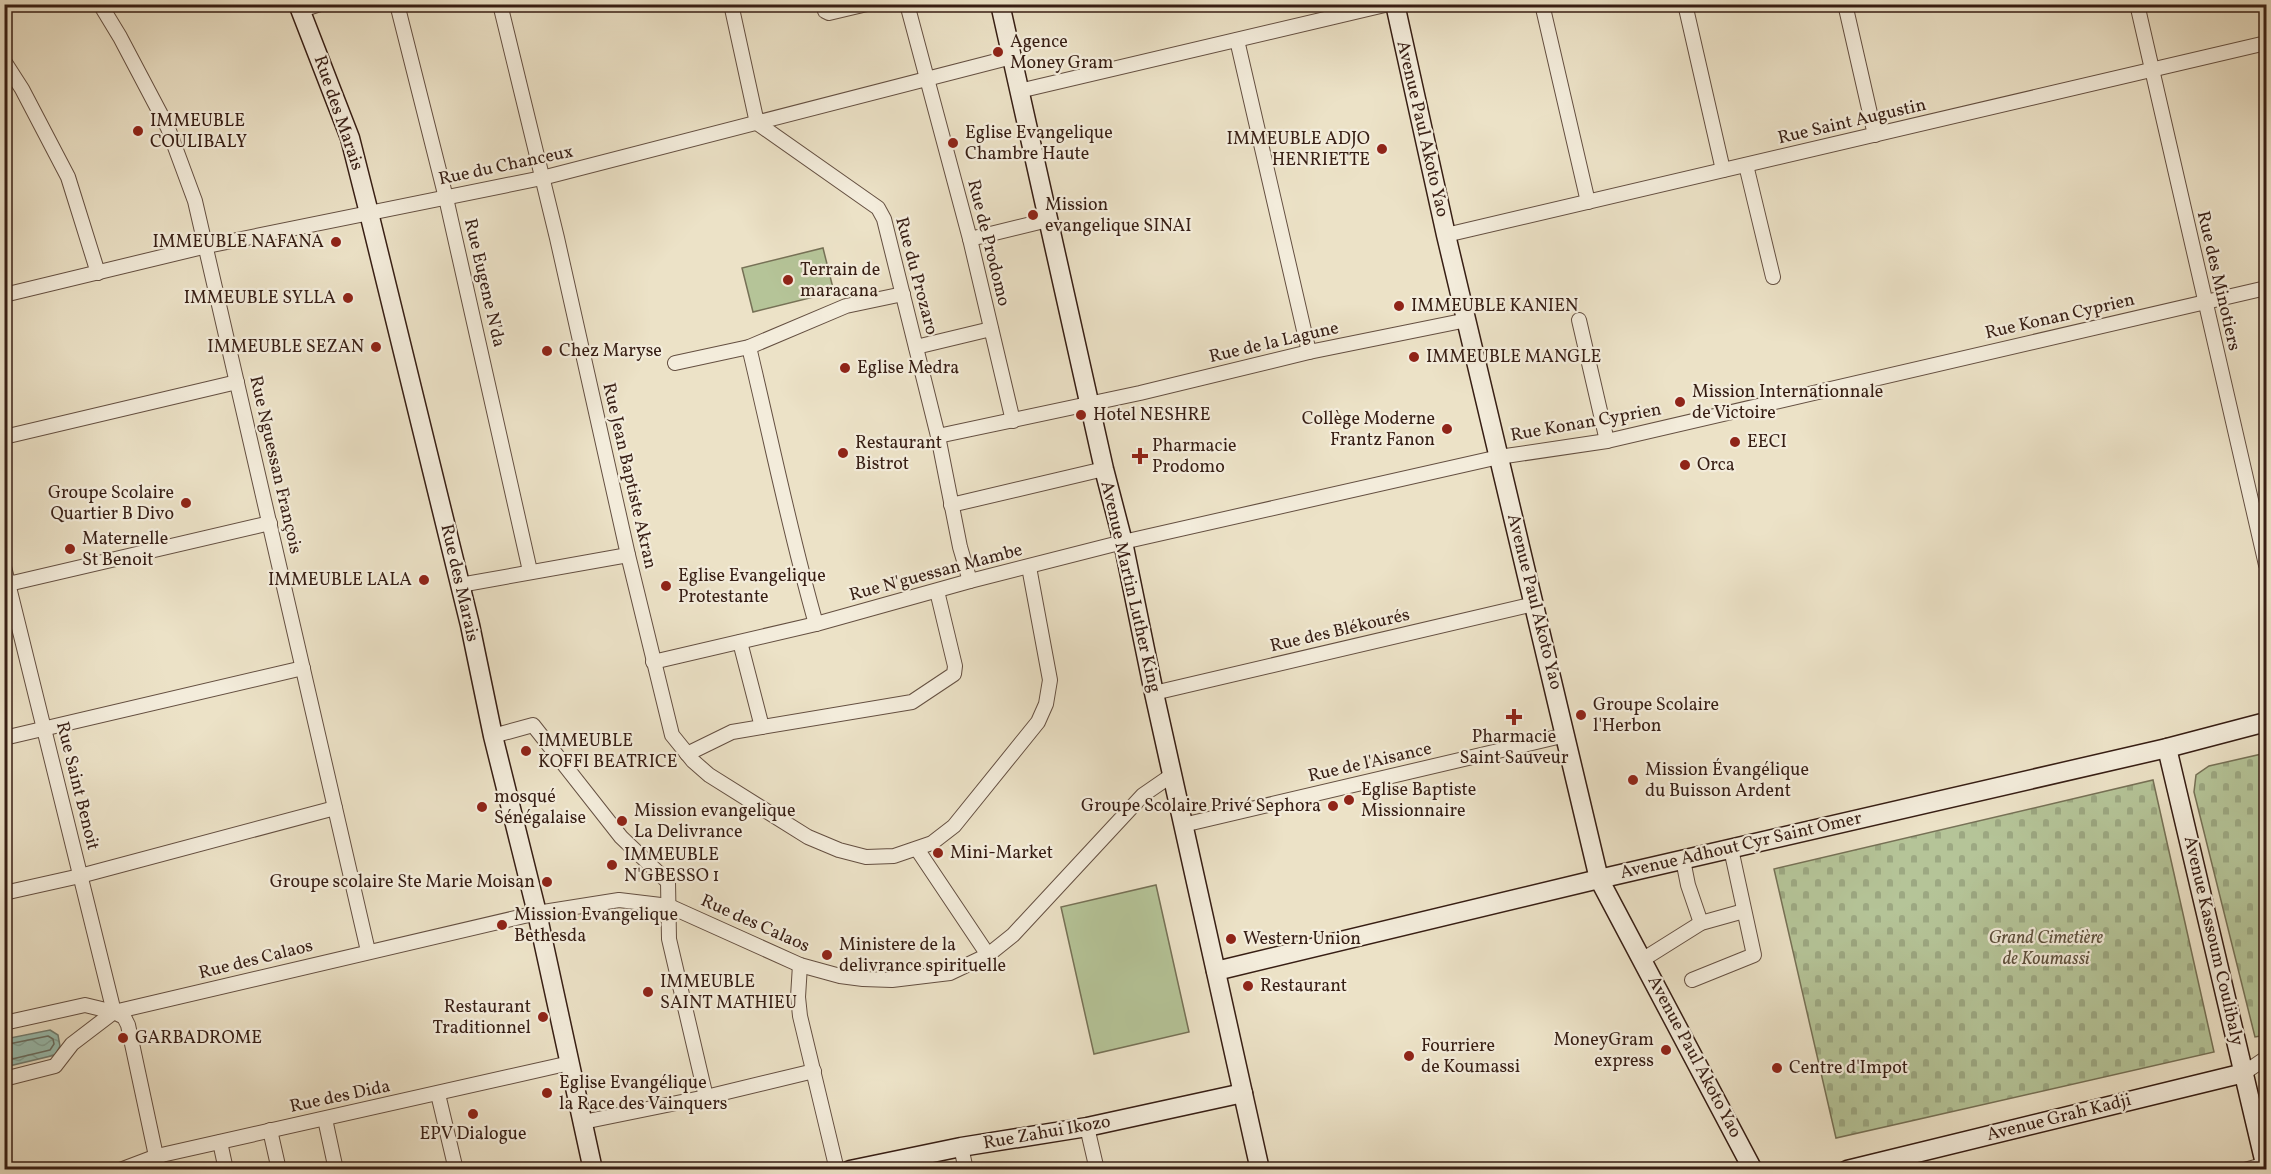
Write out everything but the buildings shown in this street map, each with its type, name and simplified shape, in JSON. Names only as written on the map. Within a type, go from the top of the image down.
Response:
[{"type":"street","name":"Rue Nguessan François","points":[[100,4],[168,128],[195,201],[368,951]]},
{"type":"street","points":[[299,7],[320,4]]},
{"type":"street","name":"Rue Eugene N'da","points":[[397,4],[446,198],[530,571]]},
{"type":"street","name":"Rue Jean Baptiste Akran","points":[[500,4],[653,662],[672,735],[687,754],[709,775],[808,837],[839,850],[866,857],[894,856],[932,843],[954,826],[1038,722],[1046,704],[1050,680],[1029,567]]},
{"type":"street","points":[[731,4],[757,123]]},
{"type":"street","points":[[823,4],[825,11],[829,13],[867,4]]},
{"type":"street","name":"Rue de Prodomo","points":[[907,4],[970,238],[1013,421]]},
{"type":"street","name":"Avenue Martin Luther King","points":[[1000,4],[1104,469],[1123,542],[1154,693],[1260,1170]]},
{"type":"street","points":[[1019,91],[1389,4]]},
{"type":"street","name":"Avenue Paul Akoto Yao","points":[[1395,4],[1446,235],[1599,879],[1753,1170]]},
{"type":"street","points":[[1542,4],[1588,202]]},
{"type":"street","points":[[1685,4],[1723,170]]},
{"type":"street","points":[[1845,4],[1875,135]]},
{"type":"street","name":"Rue des Minotiers","points":[[2137,4],[2266,565]]},
{"type":"street","name":"Rue des Marais","points":[[299,7],[350,138],[369,213],[537,913],[593,1170]]},
{"type":"street","points":[[1238,40],[1309,352]]},
{"type":"street","name":"Rue Saint Augustin","points":[[1446,235],[2266,43]]},
{"type":"street","name":"Rue du Chanceux","points":[[4,295],[207,246],[542,178],[1012,57]]},
{"type":"street","points":[[4,61],[22,89],[68,177],[98,273]]},
{"type":"street","name":"Rue du Prozaro","points":[[757,123],[878,208],[884,219],[938,436],[951,505],[970,581]]},
{"type":"street","points":[[1746,165],[1773,278]]},
{"type":"street","points":[[970,238],[1048,220]]},
{"type":"street","name":"Rue Konan Cyprien","points":[[1123,542],[1499,457],[1606,441],[2266,288]]},
{"type":"street","points":[[675,363],[749,347],[846,306],[903,294]]},
{"type":"street","name":"Rue de la Lagune","points":[[938,436],[1140,393],[1309,352],[1467,320]]},
{"type":"street","points":[[1579,320],[1606,441]]},
{"type":"street","points":[[916,347],[991,329]]},
{"type":"street","points":[[749,347],[779,471],[794,547],[816,624]]},
{"type":"street","points":[[4,437],[237,382]]},
{"type":"street","points":[[951,505],[1104,469]]},
{"type":"street","points":[[6,585],[270,523]]},
{"type":"street","name":"Rue N'guessan Mambe","points":[[653,662],[816,624],[970,581],[1123,542]]},
{"type":"street","points":[[460,585],[628,555]]},
{"type":"street","name":"Rue Saint Benoit","points":[[4,567],[6,585],[114,1012]]},
{"type":"street","points":[[687,754],[732,732],[912,702],[945,681],[954,674],[955,666],[938,591]]},
{"type":"street","name":"Rue des Blékourés","points":[[1154,693],[1534,604]]},
{"type":"street","points":[[740,642],[762,727]]},
{"type":"street","points":[[4,738],[303,668]]},
{"type":"street","name":"Avenue Adhout Cyr Saint Omer","points":[[1216,971],[1599,879],[2167,748],[2266,722]]},
{"type":"street","points":[[493,736],[533,724],[621,837],[668,882],[669,939],[706,1096]]},
{"type":"street","name":"Rue de l'Aisance","points":[[1183,825],[1566,735]]},
{"type":"street","name":"Avenue Kassoum Coulibaly","points":[[2167,748],[2266,1166]]},
{"type":"street","name":"Rue des Calaos","points":[[114,1012],[537,913],[620,900],[669,906],[800,965],[840,976],[863,980],[892,980],[950,973],[988,955],[1026,922],[1143,795],[1172,775]]},
{"type":"street","points":[[4,893],[80,876],[335,807]]},
{"type":"street","points":[[917,849],[988,955]]},
{"type":"street","points":[[1692,980],[1754,955],[1731,849]]},
{"type":"street","points":[[1683,860],[1688,885],[1701,923]]},
{"type":"street","points":[[1642,960],[1701,923],[1744,911]]},
{"type":"street","points":[[800,965],[798,997],[800,1016],[837,1170]]},
{"type":"street","points":[[4,1023],[85,1005],[114,1012],[124,1017],[128,1025],[158,1163]]},
{"type":"street","points":[[4,1079],[55,1066],[72,1044],[114,1012]]},
{"type":"street","name":"Avenue Grah Kadji","points":[[1847,1170],[2244,1073],[2266,1058]]},
{"type":"street","name":"Rue des Dida","points":[[120,1170],[158,1163],[220,1142],[270,1130],[570,1063]]},
{"type":"street","points":[[583,1122],[814,1071]]},
{"type":"street","name":"Rue Zahui Ikozo","points":[[850,1170],[961,1147],[1087,1127],[1243,1093]]},
{"type":"street","points":[[438,1094],[456,1170]]},
{"type":"street","points":[[325,1119],[336,1170]]},
{"type":"street","points":[[1087,1127],[1097,1170]]},
{"type":"street","points":[[270,1130],[279,1170]]},
{"type":"street","points":[[220,1142],[226,1170]]},
{"type":"street","points":[[961,1147],[966,1170]]},
{"type":"street","points":[[2244,1170],[2266,1166]]},
{"type":"green space","name":"Terrain de maracana","points":[[823,248],[834,292],[753,312],[742,268]]},
{"type":"green space","points":[[2266,753],[2266,1035],[2255,1037],[2194,792],[2196,775],[2209,766]]},
{"type":"green space","name":"Grand Cimetière de Koumassi","points":[[2153,780],[2214,1052],[1836,1138],[1774,869]]},
{"type":"green space","points":[[1156,885],[1189,1032],[1094,1054],[1061,907]]},
{"type":"water","points":[[50,1030],[58,1035],[60,1046],[55,1055],[5,1067],[5,1039]]},
{"type":"place","name":"Agence Money Gram","points":[[998,52]]},
{"type":"place","name":"IMMEUBLE COULIBALY","points":[[138,131]]},
{"type":"place","name":"Eglise Evangelique Chambre Haute","points":[[953,143]]},
{"type":"place","name":"IMMEUBLE ADJO HENRIETTE","points":[[1382,149]]},
{"type":"place","name":"Mission evangelique SINAI","points":[[1033,215]]},
{"type":"place","name":"IMMEUBLE NAFANA","points":[[336,242]]},
{"type":"place","name":"Terrain de maracana","points":[[788,280]]},
{"type":"place","name":"IMMEUBLE SYLLA","points":[[348,298]]},
{"type":"place","name":"IMMEUBLE KANIEN","points":[[1399,306]]},
{"type":"place","name":"IMMEUBLE SEZAN","points":[[376,347]]},
{"type":"place","name":"Chez Maryse","points":[[547,351]]},
{"type":"place","name":"IMMEUBLE MANGLE","points":[[1414,357]]},
{"type":"place","name":"Eglise Medra","points":[[845,368]]},
{"type":"place","name":"Mission Internationnale de Victoire","points":[[1680,402]]},
{"type":"place","name":"Hotel NESHRE","points":[[1081,415]]},
{"type":"place","name":"Collège Moderne Frantz Fanon","points":[[1447,429]]},
{"type":"place","name":"EECI","points":[[1735,442]]},
{"type":"place","name":"Restaurant Bistrot","points":[[843,453]]},
{"type":"place","name":"Pharmacie Prodomo","points":[[1140,456]]},
{"type":"place","name":"Orca","points":[[1685,465]]},
{"type":"place","name":"Groupe Scolaire Quartier B Divo","points":[[186,503]]},
{"type":"place","name":"Maternelle St Benoit","points":[[70,549]]},
{"type":"place","name":"IMMEUBLE LALA","points":[[424,580]]},
{"type":"place","name":"Eglise Evangelique Protestante","points":[[666,586]]},
{"type":"place","name":"Groupe Scolaire l'Herbon","points":[[1581,715]]},
{"type":"place","name":"Pharmacie Saint Sauveur","points":[[1514,717]]},
{"type":"place","name":"IMMEUBLE KOFFI BEATRICE","points":[[526,751]]},
{"type":"place","name":"Mission Évangélique du Buisson Ardent","points":[[1633,780]]},
{"type":"place","name":"Eglise Baptiste Missionnaire","points":[[1349,800]]},
{"type":"place","name":"Groupe Scolaire Privé Sephora","points":[[1333,806]]},
{"type":"place","name":"mosqué Sénégalaise","points":[[482,807]]},
{"type":"place","name":"Mission evangelique La Delivrance","points":[[622,821]]},
{"type":"place","name":"Mini-Market","points":[[938,853]]},
{"type":"place","name":"IMMEUBLE N'GBESSO 1","points":[[612,865]]},
{"type":"place","name":"Groupe scolaire Ste Marie Moisan","points":[[547,882]]},
{"type":"place","name":"Mission Evangelique Bethesda","points":[[502,925]]},
{"type":"place","name":"Western Union","points":[[1231,939]]},
{"type":"place","name":"Ministere de la delivrance spirituelle","points":[[827,955]]},
{"type":"place","name":"Restaurant","points":[[1248,986]]},
{"type":"place","name":"IMMEUBLE SAINT MATHIEU","points":[[648,992]]},
{"type":"place","name":"Restaurant Traditionnel","points":[[543,1017]]},
{"type":"place","name":"GARBADROME","points":[[123,1038]]},
{"type":"place","name":"MoneyGram express","points":[[1666,1050]]},
{"type":"place","name":"Fourriere de Koumassi","points":[[1409,1056]]},
{"type":"place","name":"Centre d'Impot","points":[[1777,1068]]},
{"type":"place","name":"Eglise Evangélique la Race des Vainquers","points":[[547,1093]]},
{"type":"place","name":"EPV Dialogue","points":[[473,1114]]}]
